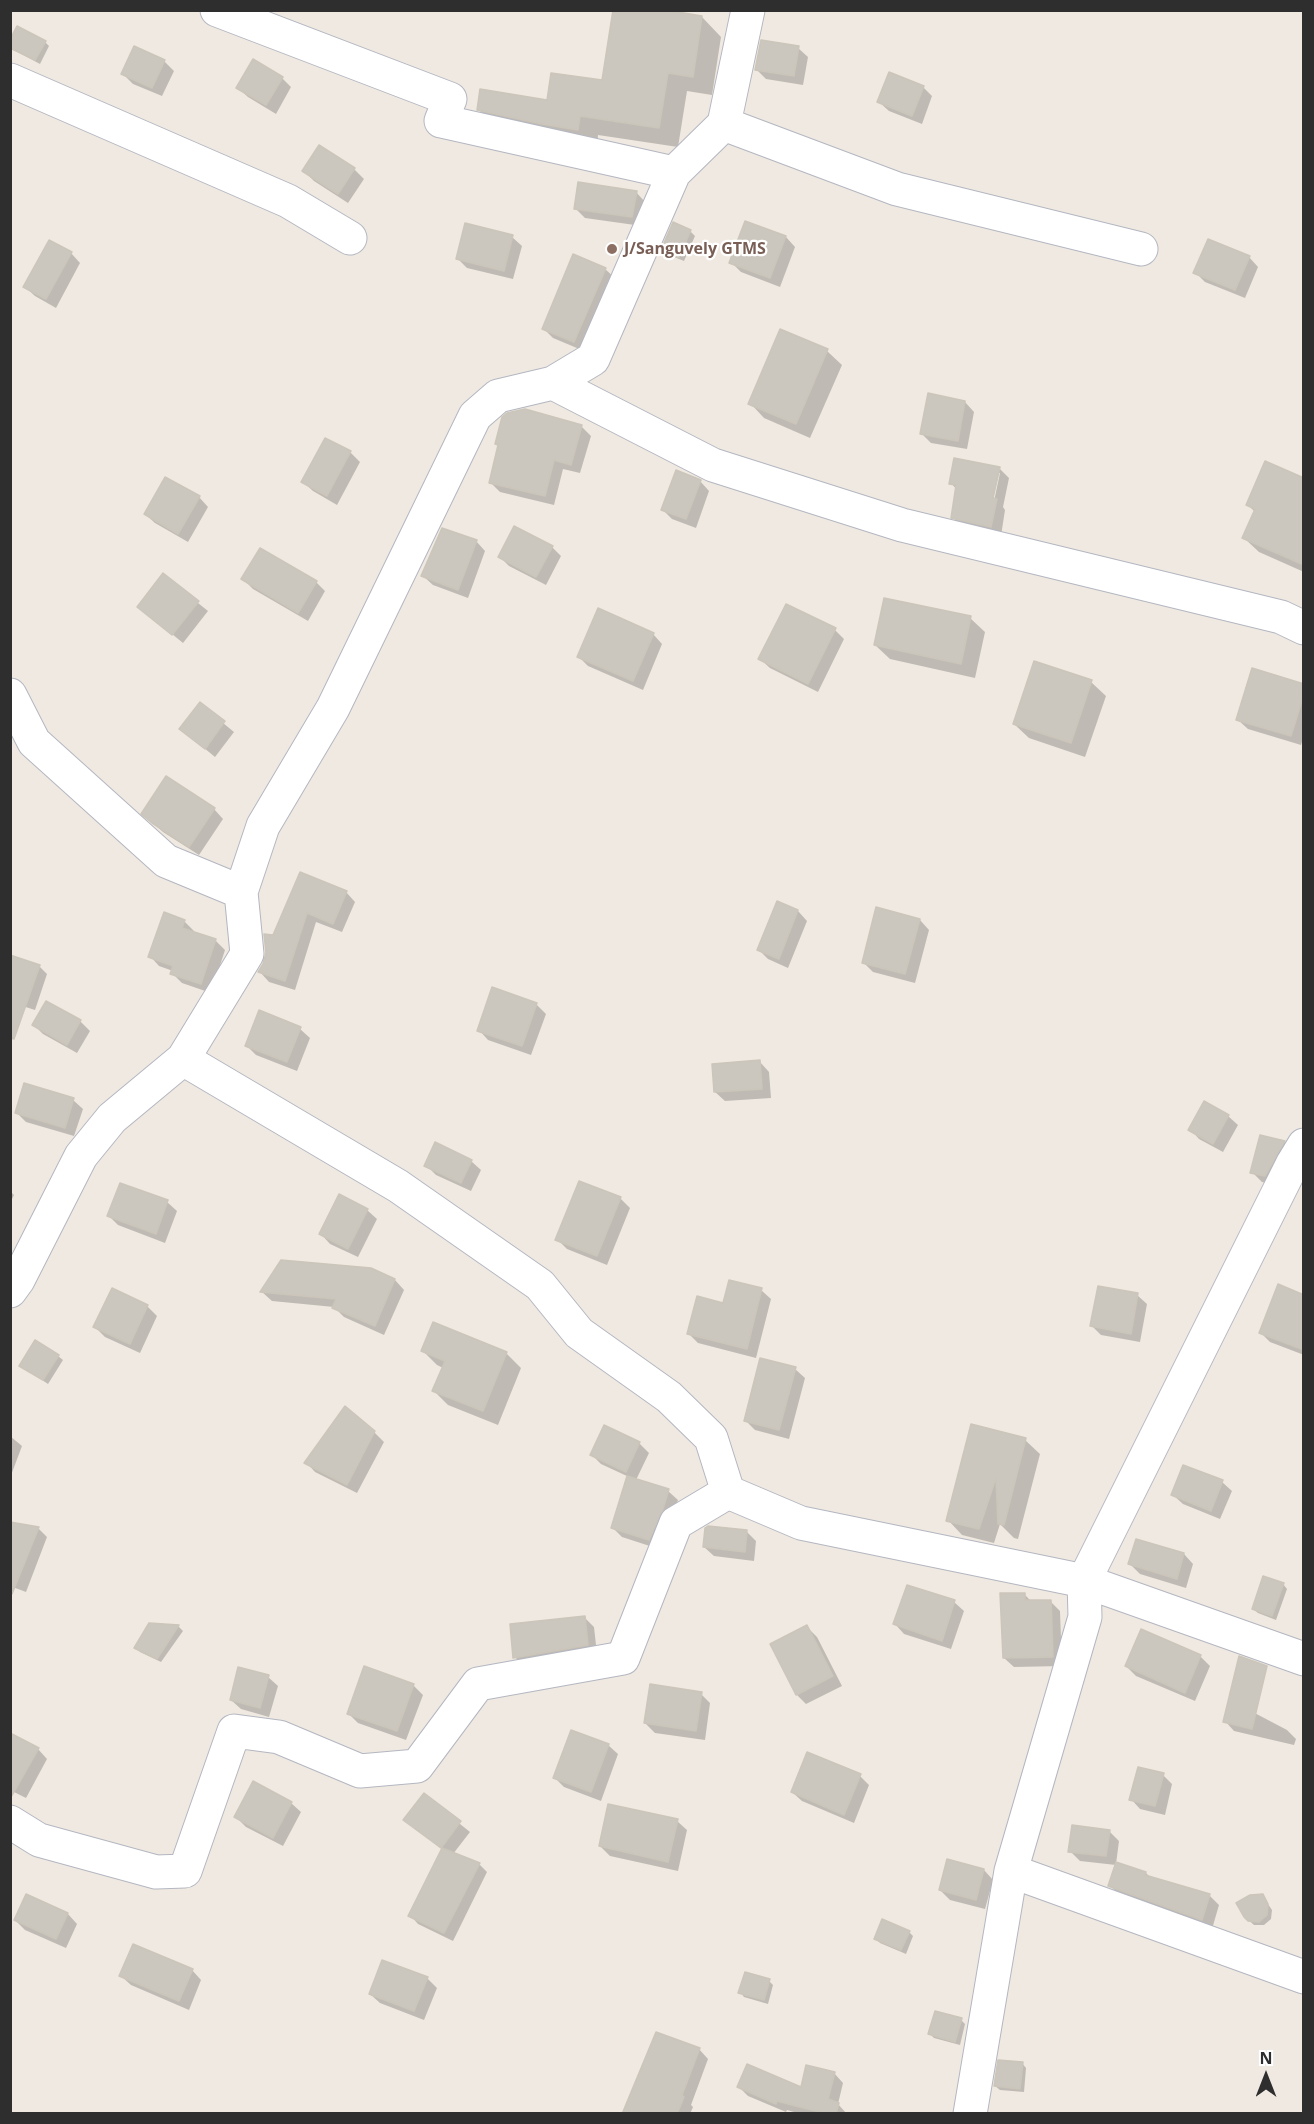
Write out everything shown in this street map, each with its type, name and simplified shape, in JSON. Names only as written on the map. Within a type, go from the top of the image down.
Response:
[{"type":"street","points":[[217,10],[450,99],[441,121],[674,173]]},
{"type":"street","points":[[10,1291],[18,1280],[81,1156],[112,1118],[183,1059],[246,954],[241,892],[263,826],[333,708],[475,416],[498,396],[553,383],[593,359],[674,173],[724,124],[748,10]]},
{"type":"street","points":[[10,80],[288,201],[350,238]]},
{"type":"street","points":[[724,124],[897,189],[1141,249]]},
{"type":"street","points":[[553,383],[713,465],[902,525],[1281,617],[1304,628]]},
{"type":"street","points":[[10,695],[34,742],[166,861],[241,892]]},
{"type":"street","points":[[183,1059],[398,1186],[540,1285],[579,1333],[669,1397],[711,1438],[728,1492],[801,1523],[1084,1581],[1304,1659]]},
{"type":"street","points":[[970,2114],[1011,1871],[1085,1617],[1084,1581],[1304,1145]]},
{"type":"street","points":[[10,1822],[39,1840],[156,1872],[185,1871],[234,1731],[279,1737],[360,1771],[417,1766],[477,1684],[623,1658],[676,1523],[728,1492]]},
{"type":"street","points":[[1011,1871],[1304,1977]]},
{"type":"building","points":[[613,10],[666,10],[702,16],[693,77],[668,73],[659,128],[580,116],[578,130],[477,110],[480,89],[547,100],[551,73],[602,80]]},
{"type":"building","points":[[17,26],[46,41],[35,60],[10,48],[10,39]]},
{"type":"building","points":[[761,40],[799,46],[794,76],[755,70]]},
{"type":"building","points":[[134,46],[165,60],[152,88],[121,74]]},
{"type":"building","points":[[253,59],[283,77],[266,105],[236,88]]},
{"type":"building","points":[[889,72],[924,86],[912,116],[877,102]]},
{"type":"building","points":[[319,145],[355,168],[338,194],[302,171]]},
{"type":"building","points":[[578,182],[637,191],[632,217],[574,209]]},
{"type":"building","points":[[745,221],[786,236],[770,278],[729,263]]},
{"type":"building","points":[[673,222],[691,230],[679,258],[661,250]]},
{"type":"building","points":[[465,223],[513,235],[504,271],[456,259]]},
{"type":"building","points":[[1208,239],[1250,256],[1235,290],[1193,273]]},
{"type":"building","points":[[49,240],[72,252],[46,299],[23,287]]},
{"type":"building","points":[[573,254],[606,268],[574,342],[542,329]]},
{"type":"building","points":[[780,329],[828,349],[796,424],[748,404]]},
{"type":"building","points":[[928,393],[965,401],[958,441],[920,434]]},
{"type":"building","points":[[525,409],[582,425],[571,465],[554,460],[545,496],[489,483],[502,417],[507,413]]},
{"type":"building","points":[[325,438],[351,451],[327,496],[301,482]]},
{"type":"building","points":[[954,458],[1000,467],[993,498],[997,499],[991,527],[951,518],[956,485],[949,484]]},
{"type":"building","points":[[1265,461],[1304,478],[1304,565],[1242,538],[1255,509],[1246,505]]},
{"type":"building","points":[[676,470],[701,480],[686,519],[661,510]]},
{"type":"building","points":[[165,477],[200,496],[178,534],[144,514]]},
{"type":"building","points":[[514,526],[553,546],[536,577],[498,557]]},
{"type":"building","points":[[442,528],[477,540],[458,590],[421,576]]},
{"type":"building","points":[[260,548],[317,581],[298,613],[241,579]]},
{"type":"building","points":[[163,573],[199,601],[172,635],[137,607]]},
{"type":"building","points":[[884,598],[971,616],[961,664],[874,645]]},
{"type":"building","points":[[786,604],[836,628],[808,684],[758,659]]},
{"type":"building","points":[[598,608],[654,633],[633,681],[577,657]]},
{"type":"building","points":[[1034,661],[1092,680],[1071,743],[1013,724]]},
{"type":"building","points":[[1252,668],[1304,684],[1304,694],[1291,736],[1236,720]]},
{"type":"building","points":[[200,702],[225,721],[205,749],[179,729]]},
{"type":"building","points":[[166,776],[215,808],[189,847],[141,814]]},
{"type":"building","points":[[300,872],[347,891],[333,924],[307,913],[285,981],[258,972],[266,953],[264,934],[273,935]]},
{"type":"building","points":[[777,901],[798,910],[779,959],[757,950]]},
{"type":"building","points":[[876,907],[920,919],[905,974],[862,963]]},
{"type":"building","points":[[164,912],[185,920],[182,928],[216,939],[201,984],[170,974],[173,966],[148,957]]},
{"type":"building","points":[[10,955],[40,965],[14,1039],[10,1038]]},
{"type":"building","points":[[492,987],[537,1003],[522,1046],[477,1031]]},
{"type":"building","points":[[46,1001],[81,1020],[67,1045],[32,1025]]},
{"type":"building","points":[[259,1010],[301,1027],[287,1062],[245,1046]]},
{"type":"building","points":[[760,1060],[762,1089],[714,1092],[712,1064]]},
{"type":"building","points":[[24,1083],[74,1098],[65,1128],[15,1113]]},
{"type":"building","points":[[1204,1101],[1229,1115],[1213,1144],[1188,1130]]},
{"type":"building","points":[[1260,1135],[1285,1141],[1265,1176],[1250,1173]]},
{"type":"building","points":[[435,1142],[472,1160],[461,1183],[424,1166]]},
{"type":"building","points":[[579,1181],[621,1197],[597,1256],[555,1240]]},
{"type":"building","points":[[120,1183],[168,1200],[156,1234],[107,1216]]},
{"type":"building","points":[[339,1194],[368,1209],[348,1249],[319,1234]]},
{"type":"building","points":[[281,1260],[371,1268],[395,1279],[375,1326],[332,1308],[336,1299],[260,1292]]},
{"type":"building","points":[[729,1280],[762,1288],[747,1349],[687,1334],[697,1296],[723,1303]]},
{"type":"building","points":[[1278,1284],[1304,1295],[1304,1350],[1259,1333]]},
{"type":"building","points":[[1098,1286],[1138,1293],[1131,1334],[1090,1326]]},
{"type":"building","points":[[112,1288],[148,1305],[130,1344],[93,1327]]},
{"type":"building","points":[[433,1322],[507,1352],[483,1411],[432,1391],[445,1361],[421,1351]]},
{"type":"building","points":[[35,1340],[59,1355],[43,1380],[19,1366]]},
{"type":"building","points":[[760,1358],[796,1367],[779,1430],[744,1421]]},
{"type":"building","points":[[345,1406],[375,1431],[347,1485],[304,1463]]},
{"type":"building","points":[[971,1424],[1026,1438],[1004,1525],[998,1524],[996,1478],[979,1529],[946,1521]]},
{"type":"building","points":[[604,1425],[640,1442],[626,1472],[590,1455]]},
{"type":"building","points":[[1183,1465],[1223,1480],[1211,1511],[1171,1495]]},
{"type":"building","points":[[627,1476],[669,1489],[662,1512],[649,1540],[611,1528]]},
{"type":"building","points":[[10,1522],[39,1527],[12,1594],[10,1594]]},
{"type":"building","points":[[708,1526],[747,1530],[745,1552],[703,1547],[705,1528]]},
{"type":"building","points":[[1136,1539],[1184,1553],[1177,1579],[1128,1564]]},
{"type":"building","points":[[1263,1576],[1284,1583],[1272,1616],[1252,1609]]},
{"type":"building","points":[[907,1585],[955,1600],[942,1641],[893,1624]]},
{"type":"building","points":[[1000,1593],[1025,1593],[1025,1600],[1051,1600],[1053,1657],[1003,1658]]},
{"type":"building","points":[[585,1616],[588,1645],[513,1658],[510,1624]]},
{"type":"building","points":[[149,1623],[179,1625],[157,1659],[134,1648]]},
{"type":"building","points":[[807,1625],[833,1676],[796,1695],[770,1644]]},
{"type":"building","points":[[1141,1629],[1201,1655],[1185,1693],[1125,1666]]},
{"type":"building","points":[[1239,1656],[1267,1666],[1252,1729],[1223,1722]]},
{"type":"building","points":[[364,1666],[414,1684],[397,1731],[347,1714]]},
{"type":"building","points":[[238,1667],[269,1675],[260,1708],[230,1700]]},
{"type":"building","points":[[650,1684],[702,1692],[696,1731],[644,1723]]},
{"type":"building","points":[[571,1730],[609,1744],[591,1792],[553,1778]]},
{"type":"building","points":[[10,1733],[39,1748],[10,1799]]},
{"type":"building","points":[[807,1752],[861,1774],[844,1815],[791,1792]]},
{"type":"building","points":[[1138,1767],[1164,1773],[1155,1806],[1129,1800]]},
{"type":"building","points":[[253,1781],[292,1802],[273,1838],[234,1817]]},
{"type":"building","points":[[424,1793],[461,1821],[441,1848],[403,1820]]},
{"type":"building","points":[[608,1804],[678,1819],[668,1862],[599,1846]]},
{"type":"building","points":[[1072,1825],[1110,1830],[1106,1856],[1068,1852]]},
{"type":"building","points":[[442,1848],[480,1863],[444,1933],[408,1916]]},
{"type":"building","points":[[947,1859],[984,1869],[976,1900],[939,1890]]},
{"type":"building","points":[[1116,1862],[1146,1872],[1145,1875],[1210,1894],[1202,1920],[1108,1886]]},
{"type":"building","points":[[26,1894],[68,1913],[56,1939],[14,1920]]},
{"type":"building","points":[[1263,1894],[1268,1904],[1267,1915],[1259,1922],[1248,1921],[1236,1903],[1250,1895]]},
{"type":"building","points":[[882,1919],[910,1931],[901,1950],[874,1939]]},
{"type":"building","points":[[133,1944],[193,1969],[179,2001],[119,1976]]},
{"type":"building","points":[[382,1960],[428,1977],[414,2011],[369,1994]]},
{"type":"building","points":[[745,1972],[770,1979],[764,2000],[738,1993]]},
{"type":"building","points":[[935,2011],[962,2018],[955,2042],[928,2034]]},
{"type":"building","points":[[656,2032],[700,2048],[677,2114],[622,2114]]},
{"type":"building","points":[[998,2060],[1023,2062],[1020,2089],[994,2086]]},
{"type":"building","points":[[747,2064],[801,2087],[806,2065],[835,2072],[828,2099],[839,2103],[836,2114],[827,2114],[777,2101],[776,2104],[737,2087]]},
{"type":"place","name":"J/Sanguvely GTMS","points":[[612,249]]}]
